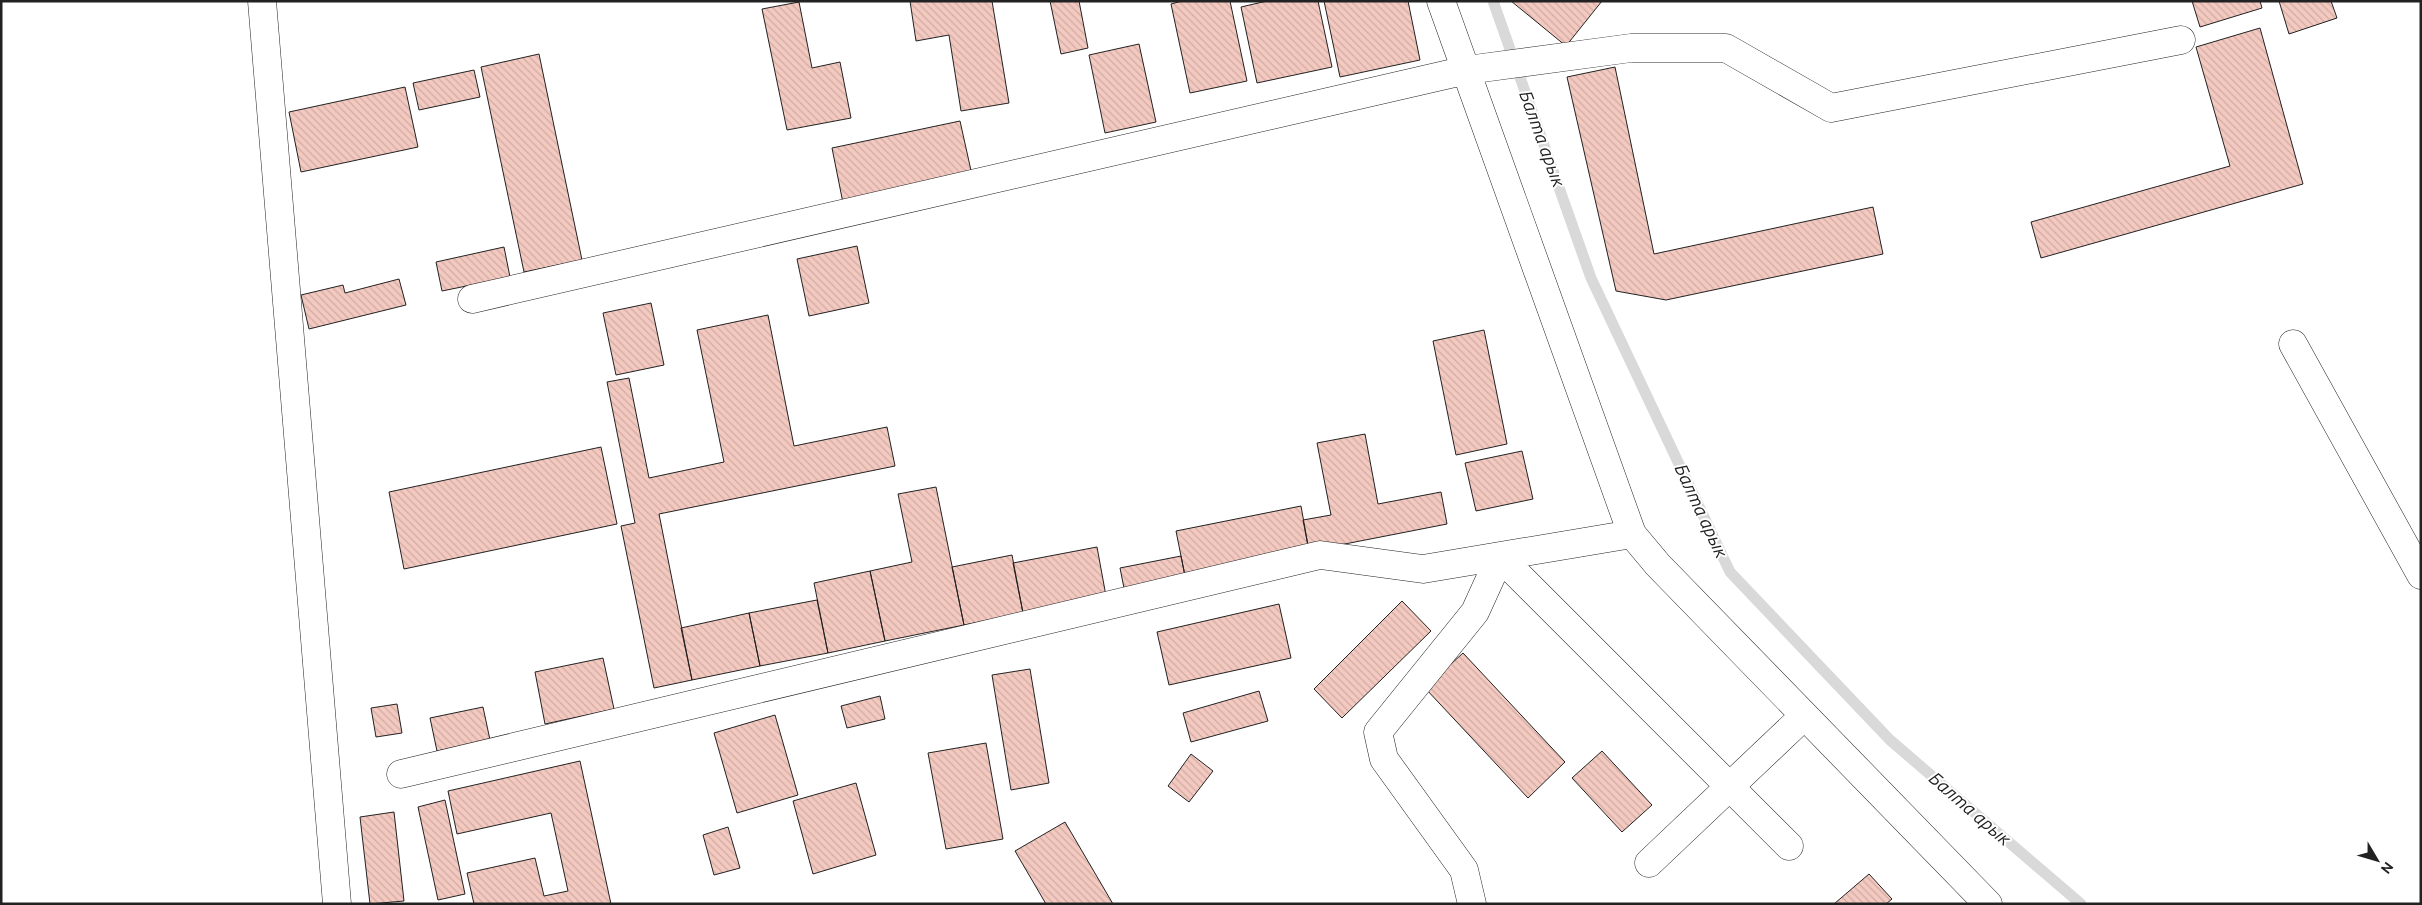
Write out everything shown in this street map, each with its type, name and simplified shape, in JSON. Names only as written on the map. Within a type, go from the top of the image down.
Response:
[{"type":"street","points":[[262,1],[337,904]]},
{"type":"street","points":[[1441,1],[1632,534],[1658,565],[1980,901]]},
{"type":"street","points":[[472,298],[1467,70],[1631,48],[1726,48],[1831,108],[2181,40]]},
{"type":"street","points":[[2293,344],[2421,575]]},
{"type":"street","points":[[401,774],[1320,555],[1423,570],[1632,534]]},
{"type":"street","points":[[1500,557],[1789,846]]},
{"type":"street","points":[[1472,904],[1464,870],[1384,759],[1378,732],[1475,612],[1500,557]]},
{"type":"street","points":[[1650,863],[1804,716]]},
{"type":"building","points":[[910,1],[992,1],[1009,103],[961,111],[949,35],[916,41]]},
{"type":"building","points":[[1050,1],[1079,1],[1088,48],[1061,54]]},
{"type":"building","points":[[1182,1],[1230,1],[1247,81],[1190,93],[1171,4]]},
{"type":"building","points":[[1267,1],[1318,1],[1332,67],[1257,83],[1241,7]]},
{"type":"building","points":[[1324,1],[1408,1],[1420,60],[1340,77]]},
{"type":"building","points":[[1511,1],[1602,1],[1566,46]]},
{"type":"building","points":[[2192,1],[2260,1],[2262,8],[2200,27]]},
{"type":"building","points":[[2279,1],[2331,1],[2337,18],[2289,34]]},
{"type":"building","points":[[799,2],[812,68],[840,62],[851,118],[787,130],[762,9]]},
{"type":"building","points":[[2260,28],[2303,184],[2041,258],[2031,222],[2230,166],[2196,47]]},
{"type":"building","points":[[1139,44],[1156,122],[1105,133],[1089,55]]},
{"type":"building","points":[[539,54],[582,260],[524,272],[481,67]]},
{"type":"building","points":[[1615,67],[1654,254],[1873,207],[1883,254],[1666,300],[1616,291],[1567,77]]},
{"type":"building","points":[[474,70],[480,97],[419,110],[413,83]]},
{"type":"building","points":[[405,87],[418,147],[301,172],[289,112]]},
{"type":"building","points":[[960,121],[972,175],[843,203],[832,148]]},
{"type":"building","points":[[857,246],[869,303],[809,316],[797,259]]},
{"type":"building","points":[[504,247],[510,277],[442,291],[436,262]]},
{"type":"building","points":[[399,279],[406,305],[309,329],[301,295],[343,285],[345,293]]},
{"type":"building","points":[[651,303],[664,365],[616,375],[603,313]]},
{"type":"building","points":[[768,315],[794,446],[887,427],[895,466],[659,514],[692,680],[654,688],[621,526],[635,523],[607,382],[629,378],[649,478],[724,462],[697,330]]},
{"type":"building","points":[[1484,330],[1507,444],[1456,455],[1433,341]]},
{"type":"building","points":[[1365,434],[1378,504],[1441,492],[1447,524],[1309,551],[1303,520],[1331,515],[1317,443]]},
{"type":"building","points":[[601,447],[617,524],[404,569],[389,492]]},
{"type":"building","points":[[1522,451],[1533,499],[1476,511],[1465,463]]},
{"type":"building","points":[[936,487],[964,625],[885,641],[870,571],[912,562],[898,494]]},
{"type":"building","points":[[1301,506],[1309,551],[1185,576],[1176,531]]},
{"type":"building","points":[[1097,547],[1106,596],[1023,613],[1013,563]]},
{"type":"building","points":[[1012,555],[1023,613],[964,625],[952,567]]},
{"type":"building","points":[[1181,556],[1185,576],[1124,588],[1120,568]]},
{"type":"building","points":[[870,571],[885,641],[828,653],[814,583]]},
{"type":"building","points":[[817,600],[828,653],[760,666],[749,613]]},
{"type":"building","points":[[1402,601],[1431,631],[1342,718],[1314,689]]},
{"type":"building","points":[[1279,604],[1291,658],[1169,685],[1157,632]]},
{"type":"building","points":[[749,613],[760,666],[692,680],[681,628]]},
{"type":"building","points":[[1463,653],[1565,762],[1528,798],[1425,688]]},
{"type":"building","points":[[603,658],[614,709],[545,724],[535,672]]},
{"type":"building","points":[[1030,669],[1049,783],[1011,790],[992,675]]},
{"type":"building","points":[[1259,691],[1268,721],[1191,742],[1183,713]]},
{"type":"building","points":[[880,696],[885,719],[847,728],[841,706]]},
{"type":"building","points":[[397,704],[402,733],[376,737],[371,708]]},
{"type":"building","points":[[483,707],[490,740],[437,751],[430,718]]},
{"type":"building","points":[[775,715],[798,795],[737,813],[714,733]]},
{"type":"building","points":[[986,743],[1003,839],[946,849],[928,753]]},
{"type":"building","points":[[1602,751],[1652,805],[1622,832],[1572,778]]},
{"type":"building","points":[[1191,754],[1213,771],[1189,802],[1168,786]]},
{"type":"building","points":[[580,761],[611,904],[474,904],[467,873],[535,858],[544,896],[568,891],[551,813],[457,834],[448,791]]},
{"type":"building","points":[[856,783],[876,855],[813,874],[793,801]]},
{"type":"building","points":[[445,800],[465,894],[438,900],[418,807]]},
{"type":"building","points":[[394,812],[404,901],[370,904],[360,817]]},
{"type":"building","points":[[1065,822],[1113,904],[1046,904],[1015,851]]},
{"type":"building","points":[[728,827],[740,868],[714,875],[703,835]]},
{"type":"building","points":[[1869,874],[1892,899],[1886,904],[1834,904]]},
{"type":"waterway","name":"Балта арык","points":[[1493,1],[1591,278],[1730,572],[1890,740],[2081,904]]}]
